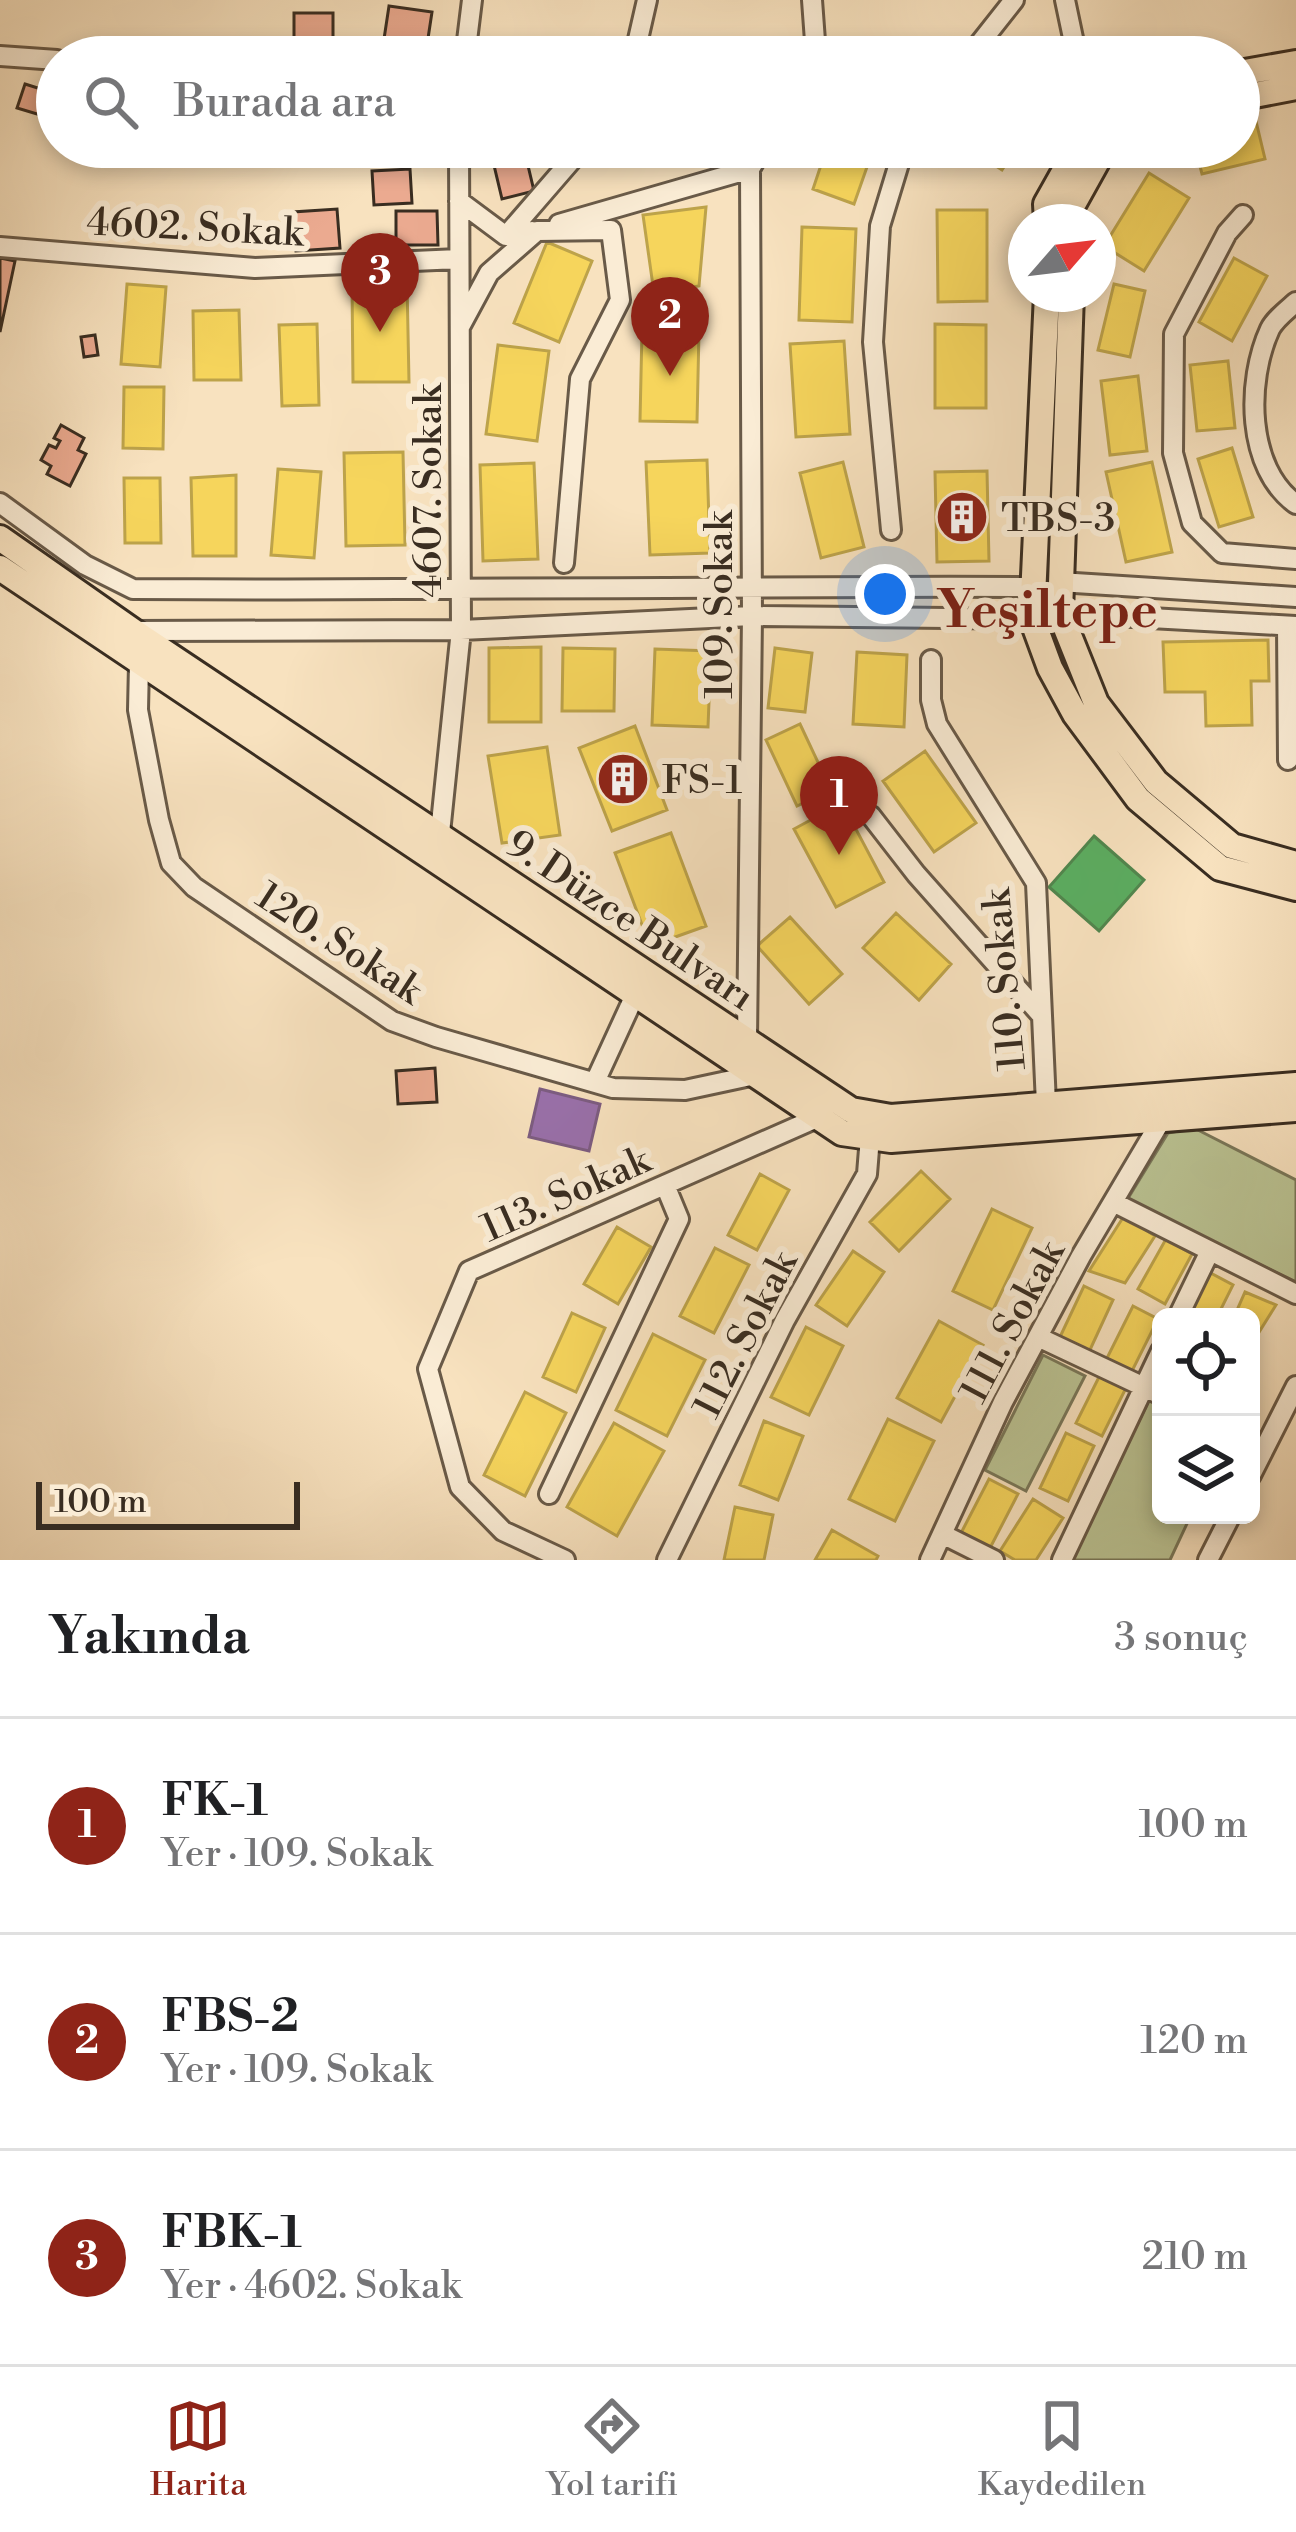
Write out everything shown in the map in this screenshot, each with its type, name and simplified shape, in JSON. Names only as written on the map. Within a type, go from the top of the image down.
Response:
[{"type":"main road","points":[[1260,70],[1296,63]]},
{"type":"main road","points":[[1260,94],[1296,87]]},
{"type":"main road","points":[[1046,204],[1066,168]]},
{"type":"main road","points":[[1073,204],[1093,168]]},
{"type":"main road","points":[[1046,312],[1032,619],[1050,668],[1075,714],[1138,799],[1220,868],[1296,888]]},
{"type":"main road","points":[[1070,312],[1060,613],[1096,703],[1156,782],[1232,846],[1296,864]]},
{"type":"main road","name":"9. Düzce Bulvarı","points":[[0,538],[133,632],[851,1110],[892,1117],[1296,1084]]},
{"type":"main road","name":"9. Düzce Bulvarı","points":[[0,568],[842,1133],[891,1141],[1296,1108]]},
{"type":"street","points":[[468,36],[472,0]]},
{"type":"street","points":[[639,36],[647,0]]},
{"type":"street","points":[[812,0],[815,36]]},
{"type":"street","points":[[986,36],[1014,0]]},
{"type":"street","points":[[1065,0],[1073,36]]},
{"type":"street","points":[[0,56],[36,59]]},
{"type":"street","name":"4607. Sokak","points":[[440,833],[461,630],[458,168]]},
{"type":"street","points":[[506,236],[569,168]]},
{"type":"street","points":[[891,530],[873,342],[880,226],[898,168]]},
{"type":"street","points":[[459,201],[506,236],[750,169]]},
{"type":"street","name":"109. Sokak","points":[[746,1040],[752,616],[750,169]]},
{"type":"street","points":[[1243,215],[1227,233],[1174,334],[1173,453],[1192,523],[1222,553],[1296,559]]},
{"type":"street","points":[[459,330],[489,273],[537,230],[611,230],[620,301],[580,379],[564,563]]},
{"type":"street","name":"4602. Sokak","points":[[0,247],[255,268],[459,259]]},
{"type":"street","points":[[1296,302],[1271,325],[1252,389],[1262,454],[1277,490],[1296,504]]},
{"type":"street","points":[[0,503],[85,565],[133,589],[459,592],[1034,586]]},
{"type":"street","points":[[1059,582],[1296,597]]},
{"type":"street","points":[[1060,613],[1292,626],[1288,760]]},
{"type":"street","points":[[133,632],[461,630],[752,616],[1032,619]]},
{"type":"street","name":"110. Sokak","points":[[931,660],[931,700],[938,724],[1036,883],[1046,1104]]},
{"type":"street","name":"120. Sokak","points":[[139,664],[138,710],[171,863],[194,887],[392,1021],[614,1088],[686,1090],[755,1075]]},
{"type":"street","points":[[871,816],[1042,1016]]},
{"type":"street","points":[[595,1082],[635,995]]},
{"type":"street","name":"113. Sokak","points":[[565,1560],[503,1531],[460,1487],[428,1369],[469,1271],[819,1117]]},
{"type":"street","name":"111. Sokak","points":[[930,1560],[1003,1402],[1162,1119]]},
{"type":"street","name":"112. Sokak","points":[[668,1560],[785,1320],[867,1174],[870,1137]]},
{"type":"street","points":[[549,1494],[679,1220],[664,1185]]},
{"type":"street","points":[[1113,1202],[1296,1294]]},
{"type":"street","points":[[1182,1308],[1210,1251]]},
{"type":"street","points":[[1038,1336],[1152,1390],[1062,1560]]},
{"type":"street","points":[[1260,1440],[1296,1386]]},
{"type":"street","points":[[1208,1560],[1226,1524]]},
{"type":"street","points":[[942,1534],[994,1560]]},
{"type":"green space","points":[[1194,1128],[1296,1180],[1296,1282],[1127,1200],[1168,1133]]},
{"type":"green space","points":[[1043,1355],[1085,1376],[1026,1491],[985,1470]]},
{"type":"green space","points":[[1150,1398],[1152,1524],[1187,1524],[1170,1560],[1072,1560]]},
{"type":"building: Konut","points":[[820,168],[867,168],[854,204],[813,189]]},
{"type":"building: Konut","points":[[1149,173],[1189,198],[1144,271],[1116,254],[1116,227]]},
{"type":"building: Konut","points":[[706,207],[699,286],[654,293],[643,215]]},
{"type":"building: Konut","points":[[937,210],[987,210],[987,301],[938,302]]},
{"type":"building: Konut","points":[[802,227],[856,229],[852,322],[799,320]]},
{"type":"building: Konut","points":[[547,242],[592,261],[559,342],[514,323]]},
{"type":"building: Konut","points":[[1234,258],[1267,276],[1232,341],[1199,322]]},
{"type":"building: Konut","points":[[407,282],[409,382],[353,382],[352,283]]},
{"type":"building: Konut","points":[[127,284],[166,287],[160,367],[121,364]]},
{"type":"building: Konut","points":[[1116,284],[1145,291],[1130,357],[1098,350],[1107,312],[1116,312]]},
{"type":"building: Konut","points":[[239,310],[241,380],[194,380],[193,311]]},
{"type":"building: Konut","points":[[317,324],[319,405],[282,406],[279,325]]},
{"type":"building: Konut","points":[[935,324],[986,325],[986,408],[935,408]]},
{"type":"building: Konut","points":[[642,330],[699,331],[697,422],[640,421]]},
{"type":"building: Konut","points":[[844,341],[850,434],[796,437],[790,344]]},
{"type":"building: Konut","points":[[498,345],[549,351],[537,441],[486,434]]},
{"type":"building: Konut","points":[[1228,361],[1235,428],[1197,431],[1190,365]]},
{"type":"building: Konut","points":[[1138,376],[1147,451],[1110,455],[1101,381]]},
{"type":"building: Konut","points":[[124,387],[164,387],[163,449],[123,448]]},
{"type":"building: Konut","points":[[1232,448],[1253,517],[1219,527],[1198,459]]},
{"type":"building: Konut","points":[[403,452],[405,545],[346,546],[344,453]]},
{"type":"building: Konut","points":[[707,460],[710,553],[650,555],[646,462]]},
{"type":"building: Konut","points":[[843,462],[864,547],[821,558],[800,473]]},
{"type":"building: Konut","points":[[1152,462],[1172,552],[1126,562],[1106,472]]},
{"type":"building: Konut","points":[[534,463],[538,559],[483,561],[480,465]]},
{"type":"building: Konut","points":[[278,469],[321,472],[314,558],[271,555]]},
{"type":"building: Konut","name":"TBS-3","points":[[987,471],[989,561],[937,562],[935,472]]},
{"type":"building: Konut","points":[[236,475],[236,556],[193,556],[191,478]]},
{"type":"building: Konut","points":[[124,478],[160,478],[161,543],[125,543]]},
{"type":"building: Konut","points":[[1268,640],[1269,681],[1251,681],[1252,725],[1206,726],[1205,692],[1165,692],[1163,642]]},
{"type":"building: Konut","points":[[541,647],[541,722],[489,722],[489,648]]},
{"type":"building: Konut","points":[[563,648],[615,649],[614,711],[562,711]]},
{"type":"building: Konut","points":[[775,648],[812,653],[805,712],[768,708]]},
{"type":"building: Konut","points":[[655,649],[711,651],[708,727],[652,725]]},
{"type":"building: Konut","name":"FS-1","points":[[857,652],[907,655],[904,727],[853,724]]},
{"type":"building: Konut","points":[[800,724],[831,790],[797,806],[766,740]]},
{"type":"building: Konut","name":"FS-1","points":[[635,726],[667,810],[612,831],[579,748]]},
{"type":"building: Konut","points":[[547,747],[560,835],[502,843],[488,756]]},
{"type":"building: Konut","points":[[925,751],[976,823],[934,852],[883,781]]},
{"type":"building: Konut","points":[[842,803],[884,882],[836,907],[794,829]]},
{"type":"building: Konut","points":[[671,833],[706,926],[650,946],[615,853]]},
{"type":"building: Konut","points":[[896,913],[951,964],[919,1000],[863,948]]},
{"type":"building: Konut","points":[[790,917],[842,974],[809,1004],[757,946]]},
{"type":"building: Konut","points":[[921,1171],[950,1199],[899,1251],[870,1222]]},
{"type":"building: Konut","points":[[760,1174],[789,1190],[757,1250],[728,1235]]},
{"type":"building: Konut","points":[[992,1209],[1032,1228],[993,1310],[953,1291]]},
{"type":"building: Konut","points":[[1124,1216],[1155,1236],[1125,1283],[1089,1271]]},
{"type":"building: Konut","points":[[617,1227],[651,1247],[618,1304],[584,1284]]},
{"type":"building: Konut","points":[[1166,1239],[1192,1254],[1165,1304],[1138,1289]]},
{"type":"building: Konut","points":[[715,1248],[749,1265],[714,1333],[680,1316]]},
{"type":"building: Konut","points":[[853,1251],[884,1272],[847,1326],[816,1305]]},
{"type":"building: Konut","points":[[1205,1270],[1233,1285],[1222,1308],[1186,1308]]},
{"type":"building: Konut","points":[[1084,1286],[1113,1300],[1089,1352],[1059,1339]]},
{"type":"building: Konut","points":[[1245,1292],[1276,1305],[1260,1331],[1260,1308],[1238,1308]]},
{"type":"building: Konut","points":[[1133,1306],[1152,1316],[1152,1331],[1131,1373],[1106,1360]]},
{"type":"building: Konut","points":[[572,1313],[605,1328],[576,1392],[543,1377]]},
{"type":"building: Konut","points":[[939,1321],[983,1345],[941,1422],[897,1398]]},
{"type":"building: Konut","points":[[806,1327],[843,1346],[809,1415],[771,1397]]},
{"type":"building: Konut","points":[[653,1334],[705,1360],[667,1436],[616,1410]]},
{"type":"building: Konut","points":[[1100,1375],[1126,1388],[1102,1436],[1076,1423]]},
{"type":"building: Konut","points":[[525,1392],[566,1413],[525,1496],[484,1475]]},
{"type":"building: Konut","points":[[888,1419],[934,1441],[895,1521],[849,1499]]},
{"type":"building: Konut","points":[[764,1421],[803,1436],[778,1500],[740,1485]]},
{"type":"building: Konut","points":[[614,1423],[664,1451],[617,1536],[567,1507]]},
{"type":"building: Konut","points":[[1066,1433],[1094,1446],[1068,1501],[1040,1488]]},
{"type":"building: Konut","points":[[989,1479],[1018,1494],[989,1550],[960,1535]]},
{"type":"building: Konut","points":[[1033,1499],[1063,1518],[1036,1560],[1015,1560],[1000,1551]]},
{"type":"building: Konut","points":[[735,1507],[773,1515],[764,1560],[724,1560]]},
{"type":"building: Konut","points":[[832,1530],[878,1556],[876,1560],[815,1560]]},
{"type":"building: Ofis","points":[[540,1089],[600,1104],[589,1151],[529,1137]]},
{"type":"building: Kamu","points":[[1094,836],[1144,880],[1099,931],[1049,887]]},
{"type":"building: Diğer","points":[[389,6],[432,12],[428,36],[384,36]]},
{"type":"building: Diğer","points":[[294,13],[333,13],[333,36],[294,36]]},
{"type":"building: Diğer","points":[[25,84],[36,87],[36,114],[17,108]]},
{"type":"building: Diğer","points":[[495,168],[529,168],[534,191],[502,199]]},
{"type":"building: Diğer","points":[[410,169],[412,203],[374,205],[372,171]]},
{"type":"building: Diğer","points":[[337,209],[340,248],[296,251],[293,212]]},
{"type":"building: Diğer","points":[[396,211],[437,211],[438,245],[396,245]]},
{"type":"building: Diğer","points":[[0,258],[15,261],[0,332]]},
{"type":"building: Diğer","points":[[95,335],[98,355],[84,357],[81,337]]},
{"type":"building: Diğer","points":[[61,425],[84,438],[78,450],[86,454],[70,486],[47,474],[51,466],[41,460],[49,445],[56,448],[60,441],[54,438]]},
{"type":"building: Diğer","points":[[435,1068],[437,1102],[398,1104],[396,1071]]},
{"type":"place","name":"FBK-1","points":[[380,332]]},
{"type":"place","name":"FBS-2","points":[[670,376]]},
{"type":"place","name":"TBS-3","points":[[962,517]]},
{"type":"place","name":"FS-1","points":[[623,779]]},
{"type":"place","name":"FK-1","points":[[839,855]]},
{"type":"district","name":"Yeşiltepe","points":[[1047,609]]}]
